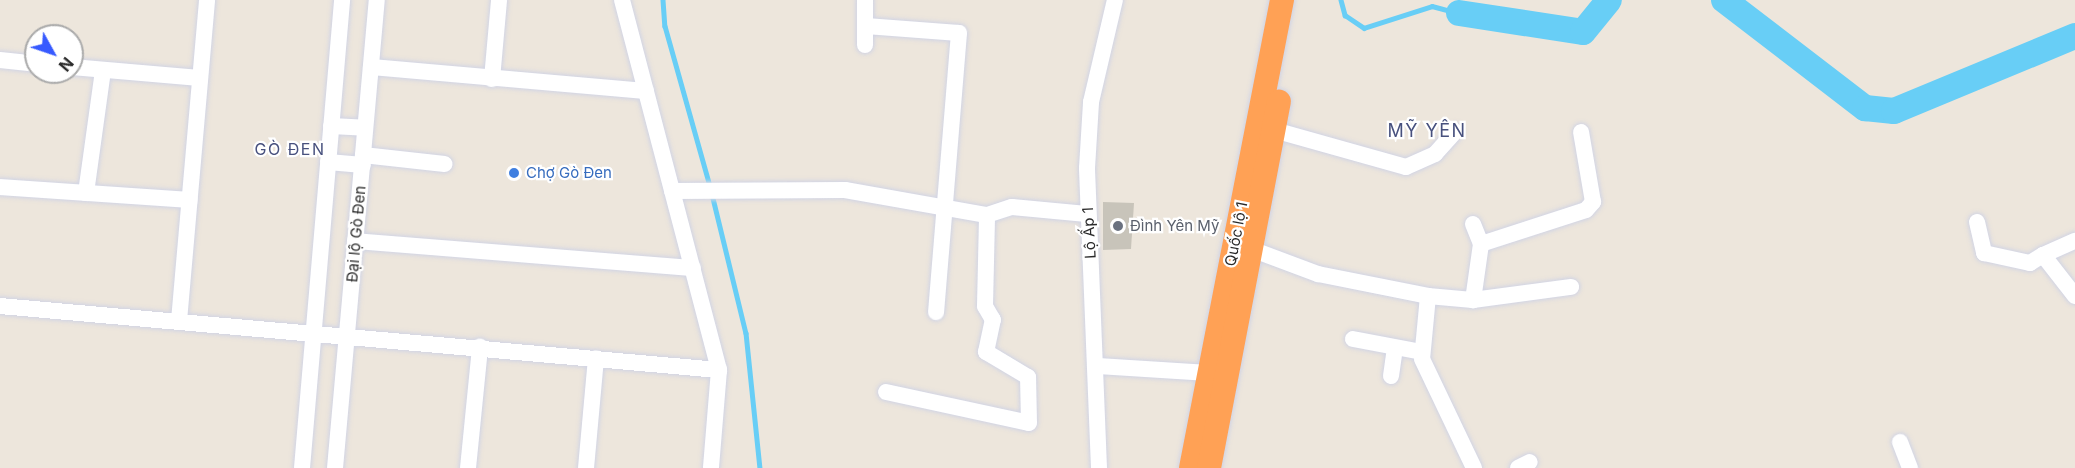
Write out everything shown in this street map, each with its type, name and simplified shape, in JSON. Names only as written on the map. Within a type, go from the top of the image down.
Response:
[{"type":"highway","name":"Quốc lộ 1","points":[[1191,468],[1282,0]]},
{"type":"highway","name":"Quốc lộ 1","points":[[1209,468],[1298,0]]},
{"type":"street","points":[[179,321],[207,0]]},
{"type":"street","points":[[302,468],[342,0]]},
{"type":"street","name":"Đại lộ Gò Đen","points":[[335,468],[377,0]]},
{"type":"street","points":[[492,80],[499,0]]},
{"type":"street","points":[[622,0],[719,370],[711,468]]},
{"type":"street","points":[[865,0],[865,45]]},
{"type":"street","name":"Lộ Ấp 1","points":[[1099,468],[1098,366],[1087,214],[1091,102],[1115,0]]},
{"type":"street","points":[[866,26],[959,33],[942,210],[936,312]]},
{"type":"street","points":[[0,60],[24,63]]},
{"type":"street","points":[[371,67],[492,80],[646,91]]},
{"type":"street","points":[[84,69],[200,78]]},
{"type":"street","points":[[86,193],[103,71]]},
{"type":"street","points":[[331,126],[366,128]]},
{"type":"street","points":[[1274,130],[1406,167],[1435,154],[1455,132]]},
{"type":"street","points":[[1481,244],[1586,210],[1593,202],[1581,132]]},
{"type":"street","points":[[328,162],[363,160],[445,164]]},
{"type":"street","points":[[0,187],[190,200]]},
{"type":"street","points":[[672,191],[846,190],[942,210],[987,215],[1012,207],[1087,214]]},
{"type":"street","points":[[886,392],[1029,423],[1028,377],[986,352],[993,320],[985,306],[987,215]]},
{"type":"street","points":[[1977,222],[1984,253],[2030,263],[2075,240]]},
{"type":"street","points":[[1473,224],[1481,244],[1473,300]]},
{"type":"street","points":[[355,241],[693,268]]},
{"type":"street","points":[[1251,249],[1318,274],[1428,296],[1473,300],[1571,286]]},
{"type":"street","points":[[2043,255],[2075,296]]},
{"type":"street","points":[[1428,296],[1429,326],[1422,352],[1439,402],[1474,468]]},
{"type":"street","points":[[0,306],[347,335],[719,370]]},
{"type":"street","points":[[1353,339],[1422,352]]},
{"type":"street","points":[[468,468],[480,347]]},
{"type":"street","points":[[1391,376],[1395,348]]},
{"type":"street","points":[[586,468],[596,358]]},
{"type":"street","points":[[1098,366],[1209,373]]},
{"type":"street","points":[[1900,442],[1910,468]]},
{"type":"building","name":"Đình Yên Mỹ","points":[[1103,202],[1134,203],[1131,249],[1103,250]]},
{"type":"waterway","points":[[663,0],[665,26],[710,186]]},
{"type":"waterway","points":[[1341,0],[1345,15],[1364,28],[1432,6],[1459,13]]},
{"type":"waterway","points":[[1459,13],[1583,32],[1609,0]]},
{"type":"waterway","points":[[1724,0],[1865,108],[1894,111],[2075,36]]},
{"type":"waterway","points":[[712,194],[746,333],[760,468]]},
{"type":"place","name":"Chợ Gò Đen","points":[[514,173]]},
{"type":"place","name":"Đình Yên Mỹ","points":[[1118,226]]},
{"type":"district","name":"MỸ YÊN","points":[[1427,131]]},
{"type":"district","name":"GÒ ĐEN","points":[[290,149]]}]
